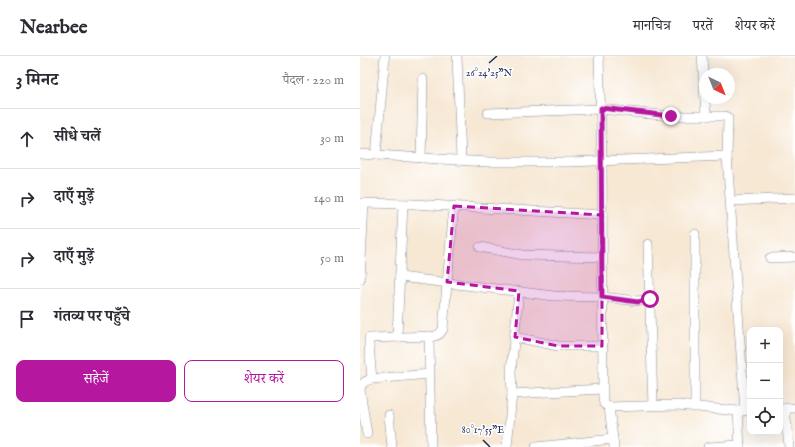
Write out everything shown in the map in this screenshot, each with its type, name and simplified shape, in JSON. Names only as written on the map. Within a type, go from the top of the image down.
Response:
[{"type":"street","points":[[376,155],[385,56]]},
{"type":"street","points":[[457,56],[461,160]]},
{"type":"street","points":[[599,56],[602,161],[602,398],[604,404],[609,407],[678,405],[744,411]]},
{"type":"street","points":[[702,56],[706,116]]},
{"type":"street","points":[[421,158],[423,79]]},
{"type":"street","points":[[488,113],[601,108],[671,116],[722,115],[728,118],[727,156],[744,411],[740,446],[708,447]]},
{"type":"street","points":[[360,154],[487,162],[569,162],[727,156]]},
{"type":"street","points":[[731,201],[795,198]]},
{"type":"street","points":[[360,279],[362,203],[454,206],[602,215]]},
{"type":"street","points":[[397,337],[403,204]]},
{"type":"street","points":[[372,379],[369,346],[364,337],[429,336],[439,335],[441,333],[443,328],[454,206]]},
{"type":"street","points":[[695,234],[695,407]]},
{"type":"street","points":[[648,244],[652,406]]},
{"type":"street","points":[[480,247],[524,255],[602,257]]},
{"type":"street","points":[[770,258],[795,257]]},
{"type":"street","points":[[400,277],[554,296],[602,297],[638,302],[650,299]]},
{"type":"street","points":[[507,447],[519,291]]},
{"type":"street","points":[[429,336],[430,447]]},
{"type":"street","points":[[515,337],[566,347],[602,346]]},
{"type":"street","points":[[367,434],[360,390],[362,383],[372,379],[430,374]]},
{"type":"street","points":[[512,394],[602,389]]},
{"type":"street","points":[[536,447],[613,443],[609,407]]},
{"type":"street","points":[[783,409],[795,408]]},
{"type":"street","points":[[783,414],[789,447]]},
{"type":"street","points":[[389,415],[392,447]]},
{"type":"highlighted area","points":[[454,206],[602,215],[602,346],[558,346],[515,337],[519,291],[447,282]]},
{"type":"route","points":[[650,299],[638,302],[602,297],[601,108],[671,116]]}]
